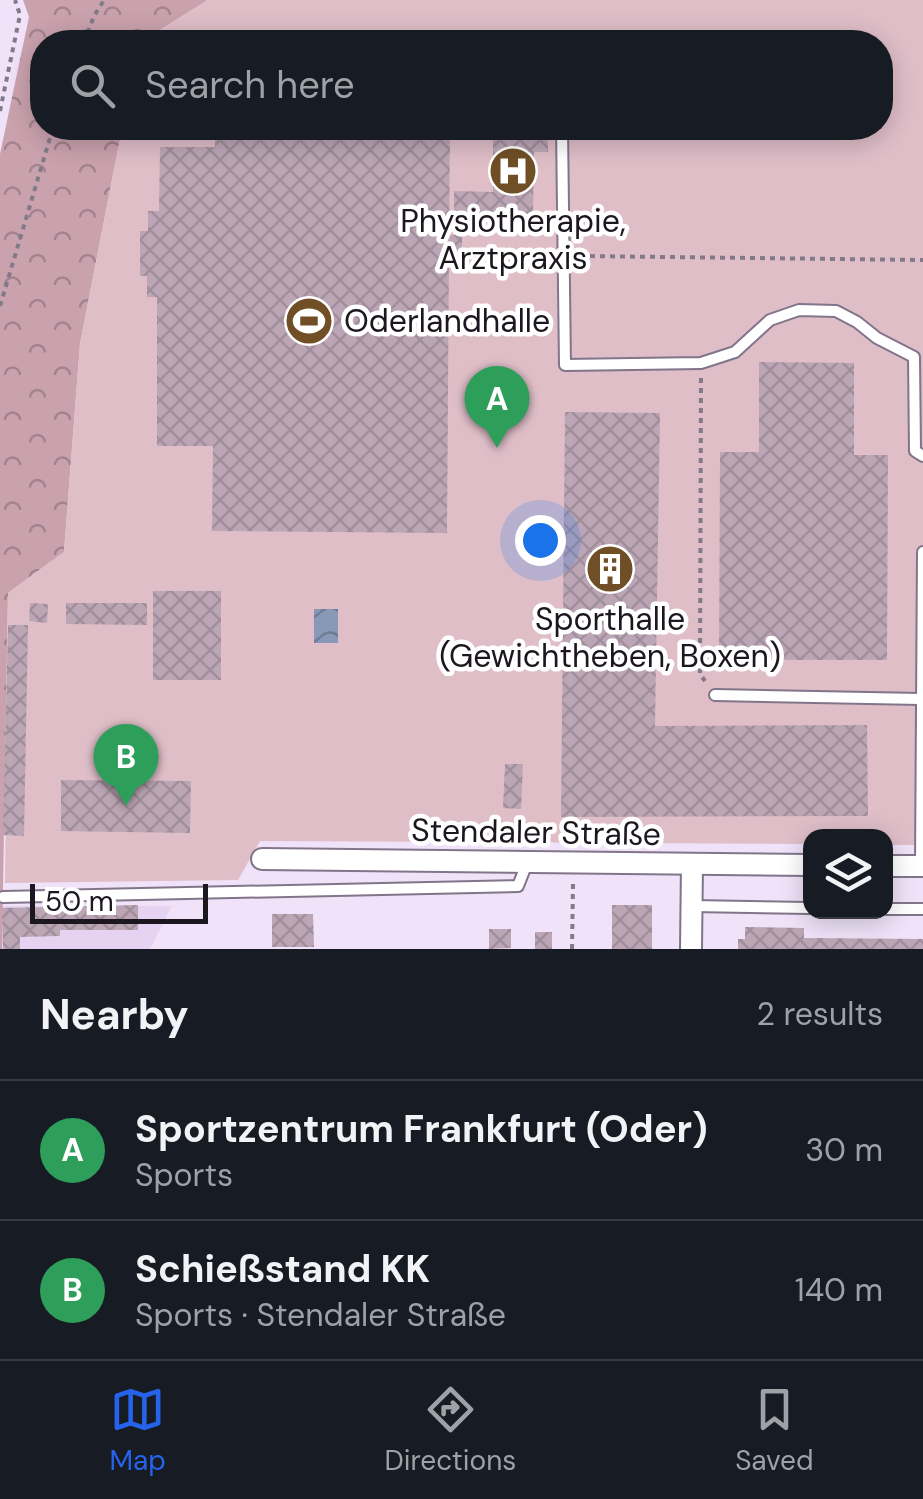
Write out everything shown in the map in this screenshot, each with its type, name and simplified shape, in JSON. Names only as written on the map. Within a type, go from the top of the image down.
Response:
[{"type":"street","name":"Stendaler Straße","points":[[262,858],[803,865]]},
{"type":"street","points":[[691,949],[692,864]]},
{"type":"street","points":[[893,866],[922,866]]},
{"type":"lane","points":[[562,140],[565,365],[701,363],[734,352],[770,320],[799,310],[836,310],[876,338],[914,357],[914,451],[923,456]]},
{"type":"lane","points":[[922,866],[923,552]]},
{"type":"lane","points":[[715,695],[921,699]]},
{"type":"lane","points":[[3,897],[518,886],[527,862]]},
{"type":"lane","points":[[691,906],[803,908]]},
{"type":"lane","points":[[893,909],[923,910]]},
{"type":"path","points":[[0,111],[20,16],[15,0]]},
{"type":"path","points":[[89,30],[104,0]]},
{"type":"path","points":[[0,306],[49,140]]},
{"type":"path","points":[[510,215],[510,232]]},
{"type":"path","points":[[565,256],[923,260]]},
{"type":"path","points":[[701,363],[700,674],[715,695]]},
{"type":"path","points":[[572,949],[574,862]]},
{"type":"shaded area","points":[[208,0],[923,0],[923,845],[893,845],[893,829],[803,829],[803,844],[260,841],[238,880],[5,883],[8,593],[64,552],[80,344],[120,140],[893,140],[893,30],[160,30]]},
{"type":"shaded area","points":[[2,906],[172,906],[150,949],[2,949]]},
{"type":"green space","points":[[23,0],[208,0],[160,30],[30,30],[30,140],[120,140],[80,344],[64,552],[8,593],[0,949],[0,154],[29,17]]},
{"type":"water","points":[[314,609],[338,609],[338,643],[314,643]]},
{"type":"building","name":"Oderlandhalle","points":[[215,140],[450,140],[449,235],[462,235],[462,256],[449,256],[447,533],[212,531],[213,446],[157,446],[157,297],[147,297],[147,276],[140,276],[140,231],[148,231],[148,211],[159,211],[160,147],[215,147]]},
{"type":"building","name":"Oderlandhalle","points":[[493,140],[548,140],[548,152],[534,152],[533,215],[454,214],[454,191],[493,192]]},
{"type":"building","points":[[759,362],[854,363],[854,455],[888,455],[887,660],[719,660],[720,452],[759,452]]},
{"type":"building","points":[[565,412],[660,413],[655,726],[867,725],[868,816],[561,817]]},
{"type":"building","points":[[153,591],[221,591],[221,680],[153,680]]},
{"type":"building","points":[[30,603],[48,604],[47,623],[29,621]]},
{"type":"building","points":[[66,603],[147,603],[147,625],[66,624]]},
{"type":"building","points":[[8,625],[28,625],[24,836],[3,835]]},
{"type":"building","points":[[505,764],[523,764],[521,809],[503,808]]},
{"type":"building","points":[[61,780],[191,781],[190,833],[61,831]]},
{"type":"building","points":[[138,905],[138,930],[60,930],[60,936],[20,937],[20,949],[3,949],[2,908]]},
{"type":"building","points":[[612,905],[652,905],[652,949],[612,949]]},
{"type":"building","points":[[272,914],[313,914],[314,947],[272,947]]},
{"type":"building","points":[[745,927],[804,928],[804,938],[923,939],[923,949],[738,949],[738,939],[745,939]]},
{"type":"building","points":[[489,929],[511,929],[511,948],[489,949]]},
{"type":"building","points":[[535,932],[552,932],[552,949],[535,949]]},
{"type":"place","name":"Physiotherapie, Arztpraxis","points":[[513,171]]},
{"type":"place","name":"Oderlandhalle","points":[[309,321]]},
{"type":"place","name":"Sportzentrum Frankfurt (Oder)","points":[[497,448]]},
{"type":"place","name":"Sporthalle (Gewichtheben, Boxen)","points":[[610,569]]},
{"type":"place","name":"Schießstand KK","points":[[126,806]]}]
